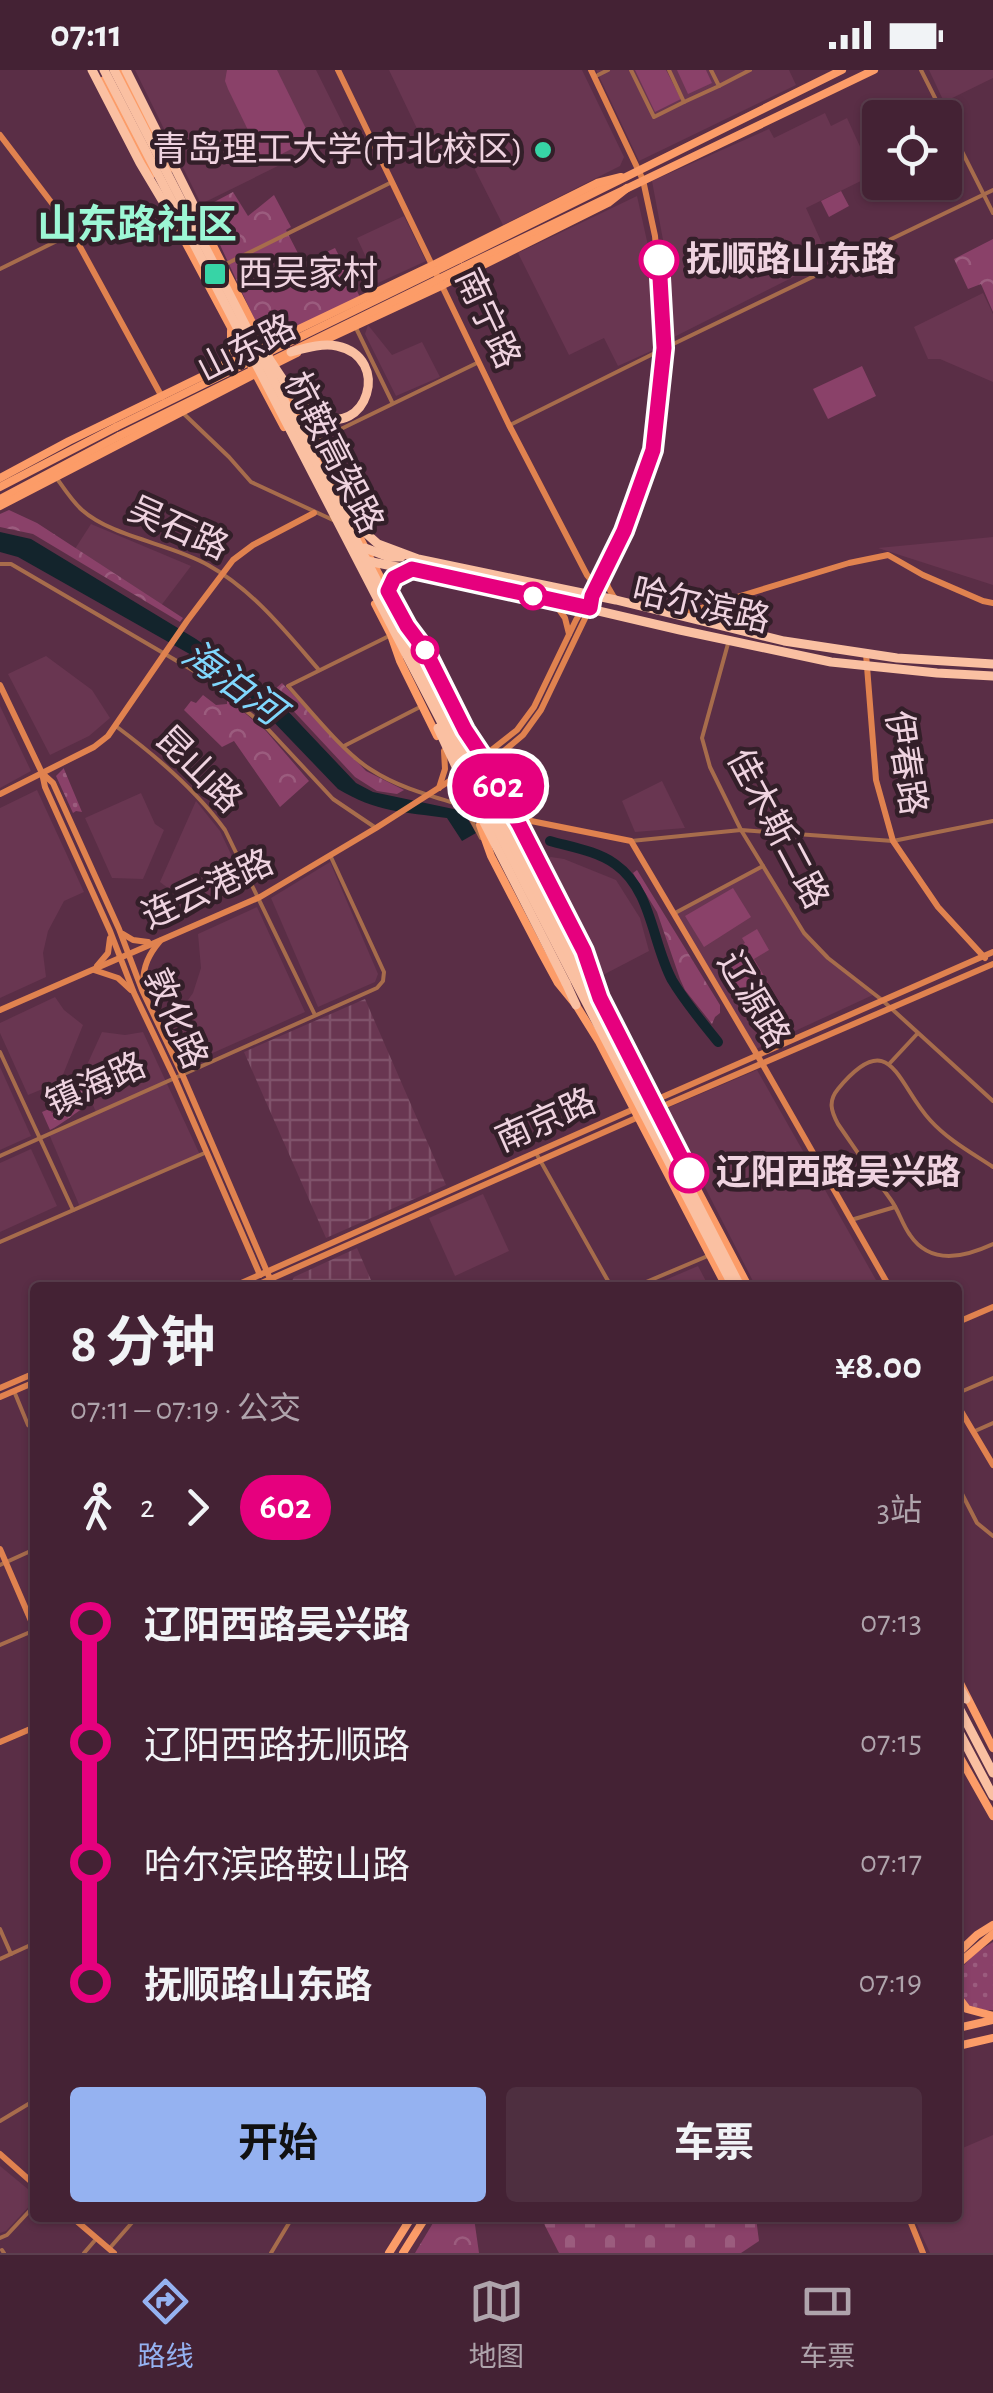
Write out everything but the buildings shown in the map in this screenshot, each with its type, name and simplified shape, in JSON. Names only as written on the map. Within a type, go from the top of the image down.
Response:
[{"type":"highway","points":[[92,70],[174,220]]},
{"type":"highway","name":"杭鞍高架路","points":[[102,70],[430,691],[735,1282]]},
{"type":"highway","points":[[120,70],[196,210]]},
{"type":"highway","name":"杭鞍高架路","points":[[120,70],[430,691]]},
{"type":"highway","points":[[255,334],[294,393],[316,415],[332,420],[348,417],[363,404],[369,376],[364,362],[350,350],[319,345],[291,352]]},
{"type":"highway","name":"哈尔滨路","points":[[350,519],[378,544],[418,558],[594,591],[676,616],[784,641],[866,654],[993,664]]},
{"type":"highway","points":[[352,558],[365,548]]},
{"type":"highway","name":"哈尔滨路","points":[[365,548],[389,557],[418,558]]},
{"type":"highway","name":"哈尔滨路","points":[[352,558],[793,655],[938,674],[993,676]]},
{"type":"highway","points":[[388,591],[394,578],[412,569]]},
{"type":"highway","points":[[430,691],[462,728],[600,998]]},
{"type":"highway","points":[[430,691],[443,740],[576,1005]]},
{"type":"highway","points":[[962,1703],[993,1773]]},
{"type":"highway","points":[[962,1738],[993,1796]]},
{"type":"main road","points":[[102,70],[174,220],[391,635],[491,856],[558,983],[599,1042],[710,1256],[733,1282]]},
{"type":"main road","points":[[120,70],[180,187],[196,210],[255,334],[270,342],[273,365],[372,562],[407,626],[425,650],[584,951],[600,998],[728,1248],[736,1282]]},
{"type":"main road","name":"南宁路","points":[[338,70],[509,425],[594,591]]},
{"type":"main road","name":"山东路","points":[[0,487],[291,352],[622,177],[842,70]]},
{"type":"main road","name":"山东路","points":[[0,498],[118,432],[462,263],[874,70]]},
{"type":"main road","points":[[485,761],[523,736],[541,710],[624,531],[653,450],[664,348],[659,260],[643,180],[595,74]]},
{"type":"main road","points":[[0,135],[73,232],[162,396],[183,413]]},
{"type":"main road","name":"山东路","points":[[0,478],[597,183],[622,177]]},
{"type":"main road","name":"山东路","points":[[0,506],[254,374],[608,203],[627,188]]},
{"type":"main road","points":[[224,365],[231,330]]},
{"type":"main road","points":[[234,386],[265,393]]},
{"type":"main road","points":[[0,794],[94,747],[117,727],[186,621],[243,552],[314,513]]},
{"type":"main road","points":[[676,616],[849,563],[888,556],[923,575],[993,603]]},
{"type":"main road","points":[[604,573],[616,600]]},
{"type":"main road","points":[[552,600],[566,618],[570,634]]},
{"type":"main road","points":[[485,761],[527,717],[586,608]]},
{"type":"main road","name":"伊春路","points":[[866,654],[876,780],[893,841],[938,907],[993,964]]},
{"type":"main road","name":"敦化路","points":[[0,685],[42,773],[45,788],[130,953],[138,991]]},
{"type":"main road","points":[[438,789],[446,768],[444,751]]},
{"type":"main road","name":"连云港路","points":[[0,1010],[260,898],[485,761]]},
{"type":"main road","points":[[517,821],[631,842]]},
{"type":"main road","name":"辽源路","points":[[631,842],[887,1282]]},
{"type":"main road","points":[[115,930],[145,942],[164,938],[150,953],[138,991],[118,978],[92,970],[108,953],[115,930]]},
{"type":"main road","name":"敦化路","points":[[115,930],[121,957],[266,1275]]},
{"type":"main road","name":"南京路","points":[[247,1282],[538,1157],[993,952]]},
{"type":"main road","name":"南京路","points":[[653,1105],[763,1065],[993,964]]},
{"type":"main road","name":"敦化路","points":[[178,1075],[206,1152],[270,1282]]},
{"type":"main road","name":"南京路","points":[[257,1282],[266,1275]]},
{"type":"main road","points":[[962,1320],[993,1307]]},
{"type":"main road","points":[[0,1388],[30,1374]]},
{"type":"main road","points":[[0,1397],[30,1384]]},
{"type":"main road","points":[[962,1413],[993,1465]]},
{"type":"main road","points":[[0,1550],[30,1620]]},
{"type":"main road","points":[[962,1703],[993,1748]]},
{"type":"main road","points":[[0,1742],[30,1729]]},
{"type":"main road","points":[[962,1761],[993,1816]]},
{"type":"main road","points":[[962,1949],[993,1926]]},
{"type":"main road","points":[[962,1960],[993,1934]]},
{"type":"main road","points":[[962,2002],[968,2009],[993,2018]]},
{"type":"main road","points":[[962,2027],[993,2018]]},
{"type":"main road","points":[[962,2045],[993,2038]]},
{"type":"main road","points":[[0,2154],[30,2181]]},
{"type":"main road","points":[[77,2222],[112,2251]]},
{"type":"main road","points":[[390,2253],[409,2222]]},
{"type":"main road","points":[[403,2253],[422,2222]]},
{"type":"main road","points":[[910,2222],[923,2253]]},
{"type":"street","points":[[595,74],[608,70]]},
{"type":"street","points":[[632,70],[654,117],[750,70]]},
{"type":"street","points":[[668,70],[684,102]]},
{"type":"street","points":[[711,70],[719,86]]},
{"type":"street","points":[[921,70],[993,213]]},
{"type":"street","points":[[224,265],[392,182]]},
{"type":"street","points":[[509,425],[993,190]]},
{"type":"street","points":[[0,269],[73,232]]},
{"type":"street","points":[[355,326],[392,404]]},
{"type":"street","points":[[312,442],[480,362]]},
{"type":"street","points":[[183,413],[251,482],[333,520]]},
{"type":"street","name":"吴石路","points":[[56,478],[83,511],[223,574],[268,613],[319,670]]},
{"type":"street","points":[[0,564],[11,564],[206,678],[266,727],[326,792],[379,826]]},
{"type":"street","points":[[391,635],[288,686],[366,767],[427,796],[467,805]]},
{"type":"street","name":"佳木斯二路","points":[[729,640],[702,738],[710,766],[741,830],[804,933],[992,1098]]},
{"type":"street","points":[[344,746],[418,708]]},
{"type":"street","name":"昆山路","points":[[117,727],[212,812],[230,839],[316,1015]]},
{"type":"street","points":[[631,842],[741,830],[893,841],[993,821]]},
{"type":"street","name":"镇海路","points":[[0,1156],[378,988],[384,972],[330,855]]},
{"type":"street","points":[[674,914],[763,866]]},
{"type":"street","points":[[890,1063],[918,1033]]},
{"type":"street","points":[[0,1052],[73,1210]]},
{"type":"street","points":[[993,1167],[954,1142],[930,1120],[890,1063],[864,1063],[833,1096],[831,1110],[838,1124],[896,1207],[911,1237],[934,1253],[954,1258],[993,1244]]},
{"type":"street","points":[[0,1242],[206,1152]]},
{"type":"street","points":[[538,1157],[609,1282]]},
{"type":"street","points":[[852,1220],[896,1207]]},
{"type":"street","points":[[647,1282],[728,1248]]},
{"type":"street","points":[[962,1391],[993,1378]]},
{"type":"street","points":[[14,1391],[30,1426]]},
{"type":"street","points":[[973,1432],[993,1422]]},
{"type":"street","points":[[962,1494],[976,1524],[993,1536]]},
{"type":"street","points":[[3,1564],[30,1551]]},
{"type":"street","points":[[0,1645],[30,1632]]},
{"type":"street","points":[[0,1929],[12,1954]]},
{"type":"street","points":[[0,1959],[30,1945]]},
{"type":"street","points":[[0,2121],[30,2103]]},
{"type":"street","points":[[0,2238],[30,2210]]},
{"type":"street","points":[[112,2251],[133,2222]]},
{"type":"street","points":[[270,2253],[289,2222]]},
{"type":"street","points":[[84,2253],[97,2238]]},
{"type":"shaded area","points":[[135,70],[316,70],[347,132],[201,204]]},
{"type":"shaded area","name":"青岛理工大学(市北校区)","points":[[389,70],[582,70],[624,157],[620,166],[503,225],[463,146],[432,160]]},
{"type":"shaded area","name":"青岛理工大学(市北校区)","points":[[596,70],[789,70],[796,85],[639,161]]},
{"type":"shaded area","points":[[929,70],[993,70],[993,78],[943,100]]},
{"type":"shaded area","points":[[825,113],[831,126],[847,118],[862,151],[862,180],[806,208],[829,259],[670,339],[669,272],[652,181],[769,129],[774,138]]},
{"type":"shaded area","points":[[637,196],[653,268],[658,348],[618,366],[604,338],[569,355],[518,253]]},
{"type":"shaded area","points":[[404,216],[426,261],[378,283],[357,238]]},
{"type":"shaded area","points":[[983,293],[993,314],[993,382],[940,359],[928,359],[914,327]]},
{"type":"shaded area","points":[[368,325],[392,355],[422,342],[440,377],[396,396],[365,334]]},
{"type":"shaded area","points":[[91,524],[191,566],[160,607],[73,552]]},
{"type":"shaded area","points":[[993,537],[993,585],[878,548]]},
{"type":"shaded area","points":[[46,656],[92,690],[110,718],[89,736],[50,755],[8,674]]},
{"type":"shaded area","points":[[0,706],[31,771],[0,788]]},
{"type":"shaded area","points":[[662,781],[685,828],[635,832],[622,801]]},
{"type":"shaded area","points":[[37,790],[84,892],[64,901],[48,931],[43,953],[46,977],[0,998],[0,808]]},
{"type":"shaded area","points":[[141,793],[155,824],[164,830],[143,879],[112,878],[85,818]]},
{"type":"shaded area","points":[[196,801],[220,831],[246,886],[192,911],[160,882]]},
{"type":"shaded area","points":[[551,857],[616,880],[640,918],[649,951],[603,975],[545,860]]},
{"type":"shaded area","points":[[330,862],[378,974],[375,982],[318,1007],[271,898]]},
{"type":"shaded area","points":[[763,866],[804,933],[828,958],[875,994],[754,1050],[674,914]]},
{"type":"shaded area","points":[[257,907],[305,1012],[188,1064],[168,1020],[178,1014],[193,993],[201,968],[198,934]]},
{"type":"shaded area","points":[[55,997],[83,1025],[60,1082],[28,1095],[0,1033],[0,1023]]},
{"type":"shaded area","points":[[365,999],[446,1185],[326,1238],[244,1052]]},
{"type":"shaded area","points":[[102,1032],[143,1032],[200,1155],[80,1207],[49,1134],[96,1112],[81,1078]]},
{"type":"shaded area","points":[[0,1067],[31,1136],[0,1150]]},
{"type":"shaded area","points":[[757,1070],[877,1282],[753,1282],[665,1109]]},
{"type":"shaded area","points":[[31,1149],[57,1206],[0,1232],[0,1163]]},
{"type":"shaded area","points":[[483,1194],[509,1251],[455,1276],[429,1218]]},
{"type":"shaded area","points":[[357,1248],[372,1282],[292,1282],[294,1277]]},
{"type":"shaded area","points":[[698,1266],[706,1282],[660,1282]]},
{"type":"shaded area","points":[[993,2135],[993,2253],[930,2253],[916,2222],[962,2222],[962,2148]]},
{"type":"shaded area","points":[[0,2166],[30,2191],[30,2205],[0,2233]]},
{"type":"green space","points":[[227,70],[277,70],[311,139],[264,163],[228,89]]},
{"type":"green space","points":[[635,70],[666,70],[681,99],[655,112]]},
{"type":"green space","points":[[677,70],[706,70],[712,83],[688,94]]},
{"type":"green space","points":[[841,191],[849,206],[829,217],[821,201]]},
{"type":"green space","points":[[233,192],[248,216],[274,195],[291,227],[286,230],[303,263],[335,248],[360,297],[283,333],[259,329],[203,208]]},
{"type":"green space","points":[[993,239],[993,312],[981,284],[968,289],[954,259]]},
{"type":"green space","points":[[862,366],[876,396],[828,419],[813,389]]},
{"type":"green space","points":[[9,510],[37,523],[183,618],[180,622],[33,534],[0,527],[0,514]]},
{"type":"green space","points":[[282,683],[366,771],[404,790],[397,794],[377,791],[355,777],[274,690]]},
{"type":"green space","points":[[203,695],[216,705],[227,704],[227,698],[266,731],[309,781],[280,807],[234,741],[222,747],[184,710]]},
{"type":"green space","points":[[64,768],[82,812],[73,813],[56,776]]},
{"type":"green space","points":[[637,870],[720,1005],[720,1013],[712,1024],[685,990],[657,912],[633,873]]},
{"type":"green space","points":[[733,888],[751,917],[704,947],[685,916]]},
{"type":"green space","points":[[757,929],[769,950],[754,959],[791,1021],[767,1038],[757,1034],[721,970],[729,957],[743,953],[742,938]]},
{"type":"green space","points":[[83,1087],[90,1103],[50,1130],[42,1112],[49,1109],[52,1113],[70,1105],[64,1091]]},
{"type":"green space","points":[[993,1942],[993,2010],[966,2005],[962,1998],[962,1968]]},
{"type":"green space","points":[[434,2222],[475,2222],[479,2253],[415,2253]]},
{"type":"green space","points":[[543,2222],[757,2222],[759,2241],[741,2253],[559,2253]]},
{"type":"water","name":"海泊河","points":[[0,532],[31,539],[196,639],[265,687],[356,783],[373,792],[463,811],[476,833],[462,841],[447,818],[378,807],[338,789],[241,688],[202,661],[18,557],[0,552]]},
{"type":"waterway","name":"海泊河","points":[[550,841],[600,856],[627,875],[644,902],[672,980],[718,1042]]},
{"type":"bus line","name":"602","points":[[659,260],[664,348],[653,450],[624,531],[592,596],[590,608],[412,569],[394,578],[388,591],[425,650],[519,824],[584,951],[600,998],[689,1173]]},
{"type":"place","name":"青岛理工大学(市北校区)","points":[[543,150]]},
{"type":"place","name":"抚顺路山东路","points":[[659,260]]},
{"type":"place","name":"西吴家村","points":[[215,274]]},
{"type":"place","name":"辽阳西路吴兴路","points":[[689,1173]]},
{"type":"district","name":"山东路社区","points":[[137,226]]}]
